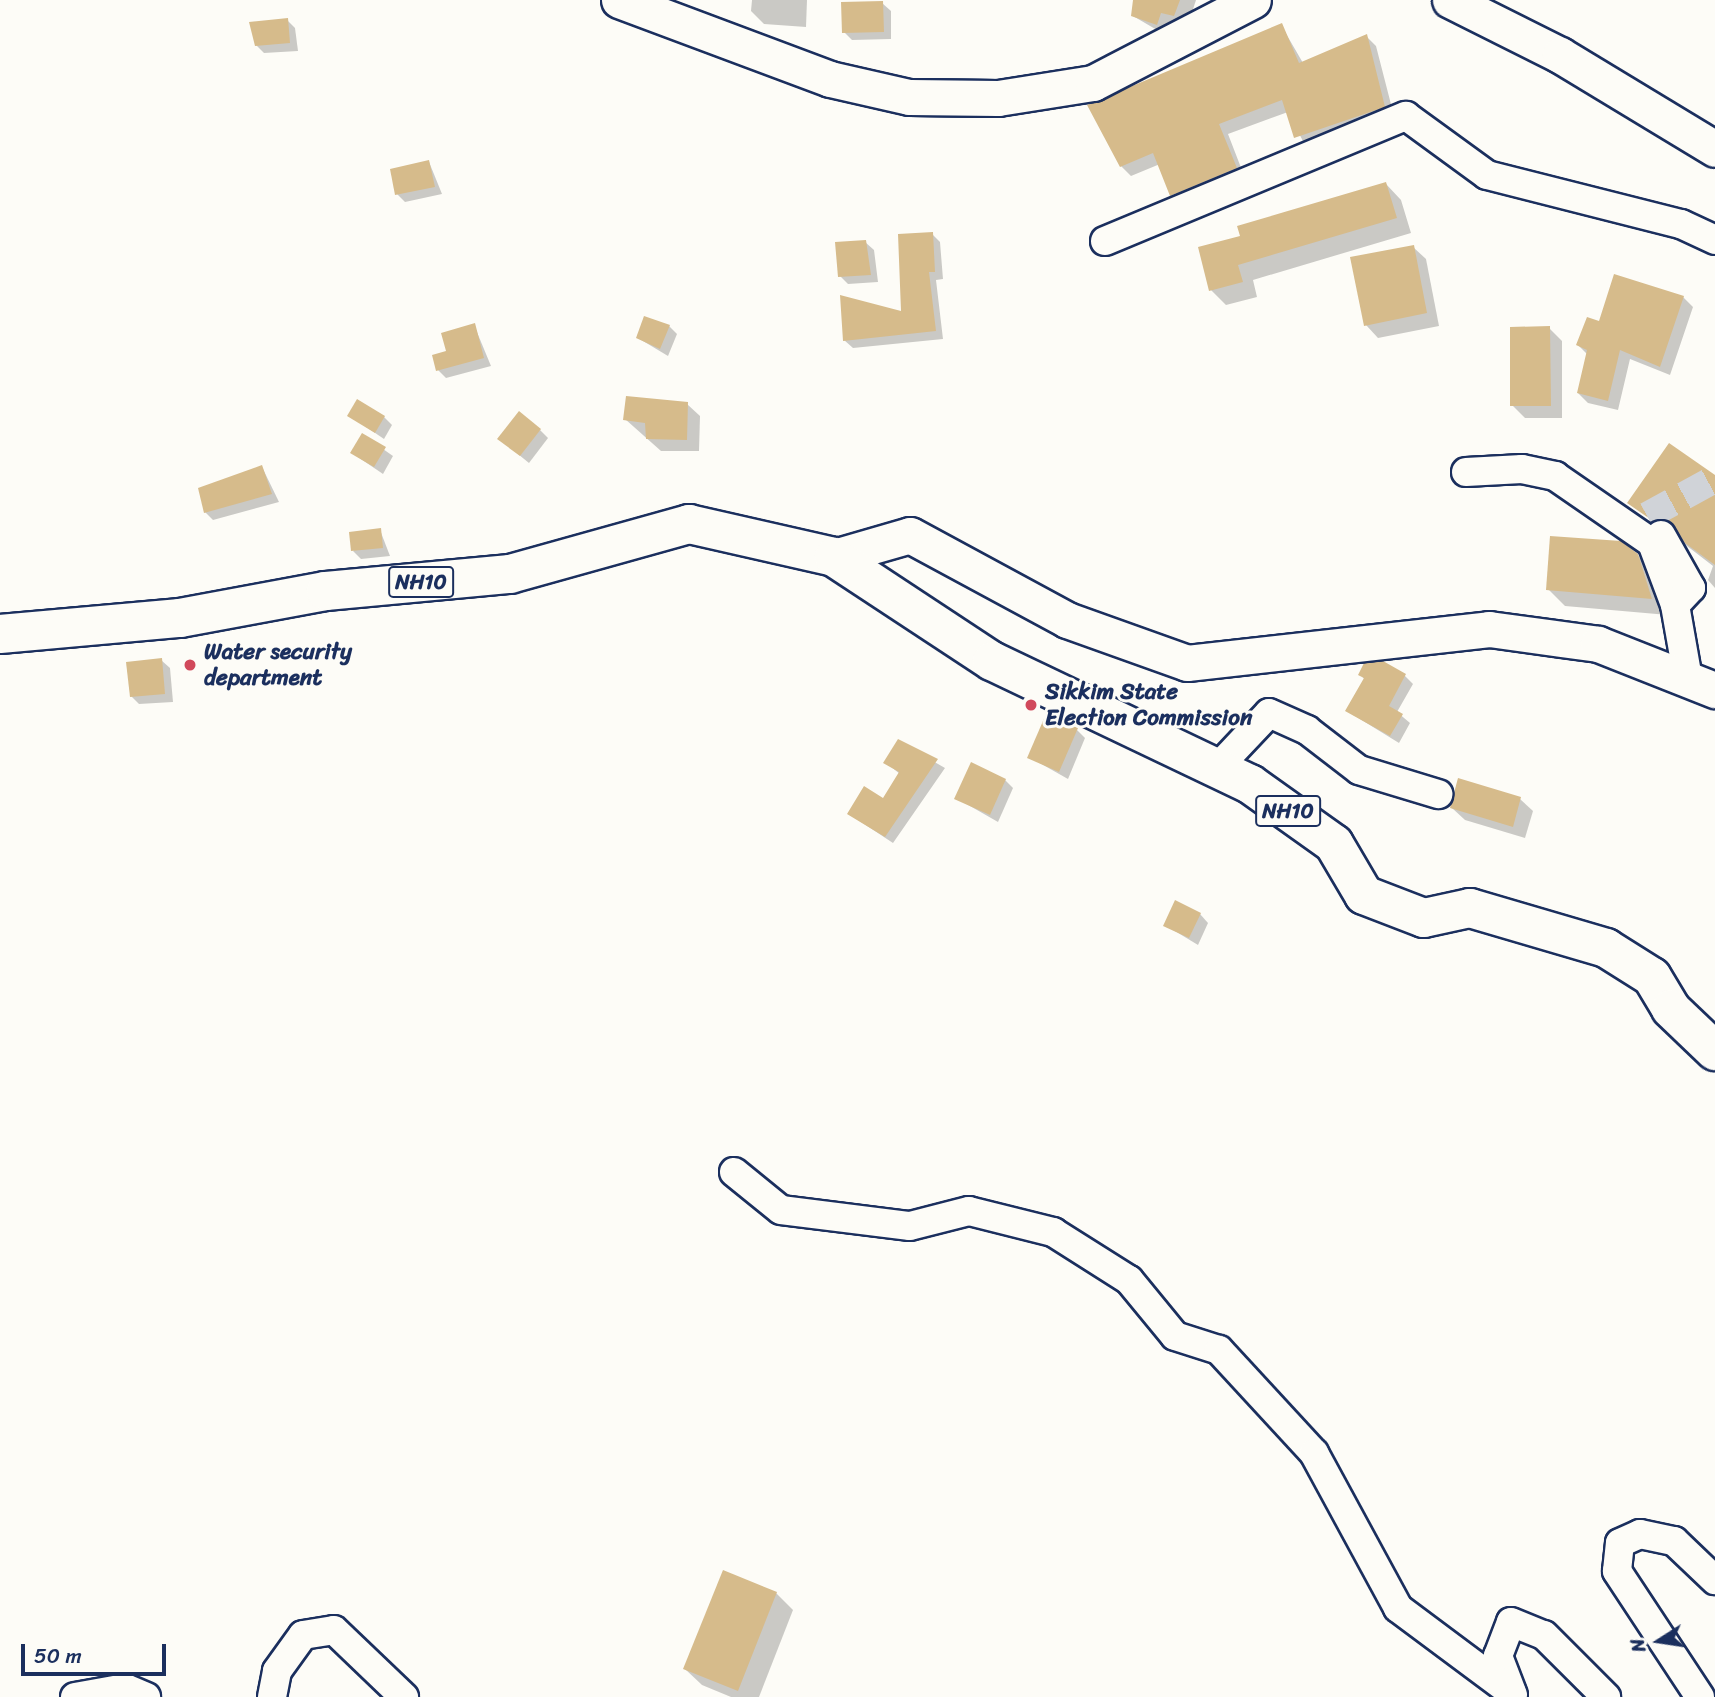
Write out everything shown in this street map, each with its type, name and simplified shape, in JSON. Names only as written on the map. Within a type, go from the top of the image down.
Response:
[{"type":"highway","name":"NH10","points":[[0,634],[180,618],[326,591],[510,574],[689,523],[834,557],[992,661],[1220,765],[1334,844],[1364,895],[1424,918],[1470,908],[1606,948],[1652,977],[1671,1009],[1715,1051]]},
{"type":"main road","points":[[620,0],[830,79],[909,97],[998,98],[1093,83],[1254,0]]},
{"type":"main road","points":[[1450,0],[1560,55],[1715,149]]},
{"type":"main road","points":[[834,557],[910,535],[1067,620],[1187,663],[1489,629],[1598,644],[1702,684]]},
{"type":"street","points":[[1105,241],[1406,116],[1487,175],[1681,224],[1715,240]]},
{"type":"street","points":[[1466,471],[1522,469],[1555,476],[1652,543],[1702,684]]},
{"type":"street","points":[[1647,516],[1691,588],[1675,605]]},
{"type":"street","points":[[1220,765],[1269,713],[1307,730],[1359,770],[1438,793]]},
{"type":"street","points":[[734,1172],[781,1210],[910,1226],[969,1210],[1053,1232],[1129,1280],[1175,1336],[1219,1350],[1314,1453],[1398,1608],[1513,1695]]},
{"type":"street","points":[[1700,1697],[1617,1571],[1620,1543],[1640,1534],[1674,1541],[1715,1580]]},
{"type":"street","points":[[1513,1695],[1498,1656],[1511,1622],[1544,1635],[1606,1697]]},
{"type":"street","points":[[272,1697],[277,1671],[303,1635],[334,1630],[404,1697]]},
{"type":"street","points":[[75,1697],[125,1688],[146,1697]]},
{"type":"building","points":[[1133,0],[1180,0],[1174,16],[1161,13],[1157,25],[1131,16]]},
{"type":"building","points":[[883,1],[884,32],[842,33],[841,2]]},
{"type":"building","points":[[288,18],[290,43],[255,46],[249,22]]},
{"type":"building","points":[[1282,23],[1299,63],[1367,34],[1385,107],[1294,138],[1282,100],[1219,124],[1237,168],[1170,196],[1153,153],[1120,167],[1087,105]]},
{"type":"building","points":[[429,160],[435,187],[395,195],[390,169]]},
{"type":"building","points":[[1386,182],[1397,218],[1238,265],[1243,282],[1209,291],[1198,247],[1240,236],[1237,226]]},
{"type":"building","points":[[933,232],[935,272],[929,272],[936,331],[843,341],[840,295],[901,311],[898,234]]},
{"type":"building","points":[[866,240],[871,275],[838,277],[835,242]]},
{"type":"building","points":[[1414,245],[1427,313],[1364,326],[1350,257]]},
{"type":"building","points":[[1614,274],[1684,296],[1660,367],[1620,350],[1608,401],[1577,393],[1587,350],[1576,345],[1587,317],[1599,321]]},
{"type":"building","points":[[644,316],[670,325],[660,349],[636,338]]},
{"type":"building","points":[[475,323],[484,358],[436,371],[432,355],[446,351],[441,333]]},
{"type":"building","points":[[1550,326],[1551,406],[1510,406],[1510,327]]},
{"type":"building","points":[[626,396],[688,402],[687,440],[646,439],[645,423],[623,420]]},
{"type":"building","points":[[357,399],[385,416],[375,433],[347,416]]},
{"type":"building","points":[[519,411],[541,429],[520,456],[497,439]]},
{"type":"building","points":[[362,433],[386,447],[374,467],[350,453]]},
{"type":"building","points":[[1669,443],[1715,475],[1715,565],[1685,543],[1670,521],[1653,521],[1627,503]]},
{"type":"building","points":[[262,465],[272,494],[204,513],[198,488]]},
{"type":"building","points":[[381,528],[383,548],[351,551],[349,532]]},
{"type":"building","points":[[1550,536],[1621,541],[1638,554],[1652,599],[1546,590]]},
{"type":"building","points":[[162,658],[165,694],[130,697],[126,662]]},
{"type":"building","points":[[1383,661],[1406,674],[1389,706],[1403,714],[1390,736],[1345,711],[1364,678],[1358,675],[1364,663]]},
{"type":"building","points":[[1046,714],[1078,728],[1059,772],[1027,758]]},
{"type":"building","points":[[898,739],[938,759],[885,837],[847,814],[864,786],[883,798],[899,772],[883,763]]},
{"type":"building","points":[[971,762],[1006,779],[990,815],[954,799]]},
{"type":"building","points":[[1458,778],[1521,797],[1513,827],[1450,808]]},
{"type":"building","points":[[1175,900],[1201,913],[1189,938],[1163,926]]},
{"type":"building","points":[[723,1570],[777,1592],[738,1691],[683,1669]]},
{"type":"tunnel","points":[[1647,516],[1715,479]]},
{"type":"place","name":"Water security department","points":[[190,665]]},
{"type":"place","name":"Sikkim State Election Commission","points":[[1031,705]]}]
